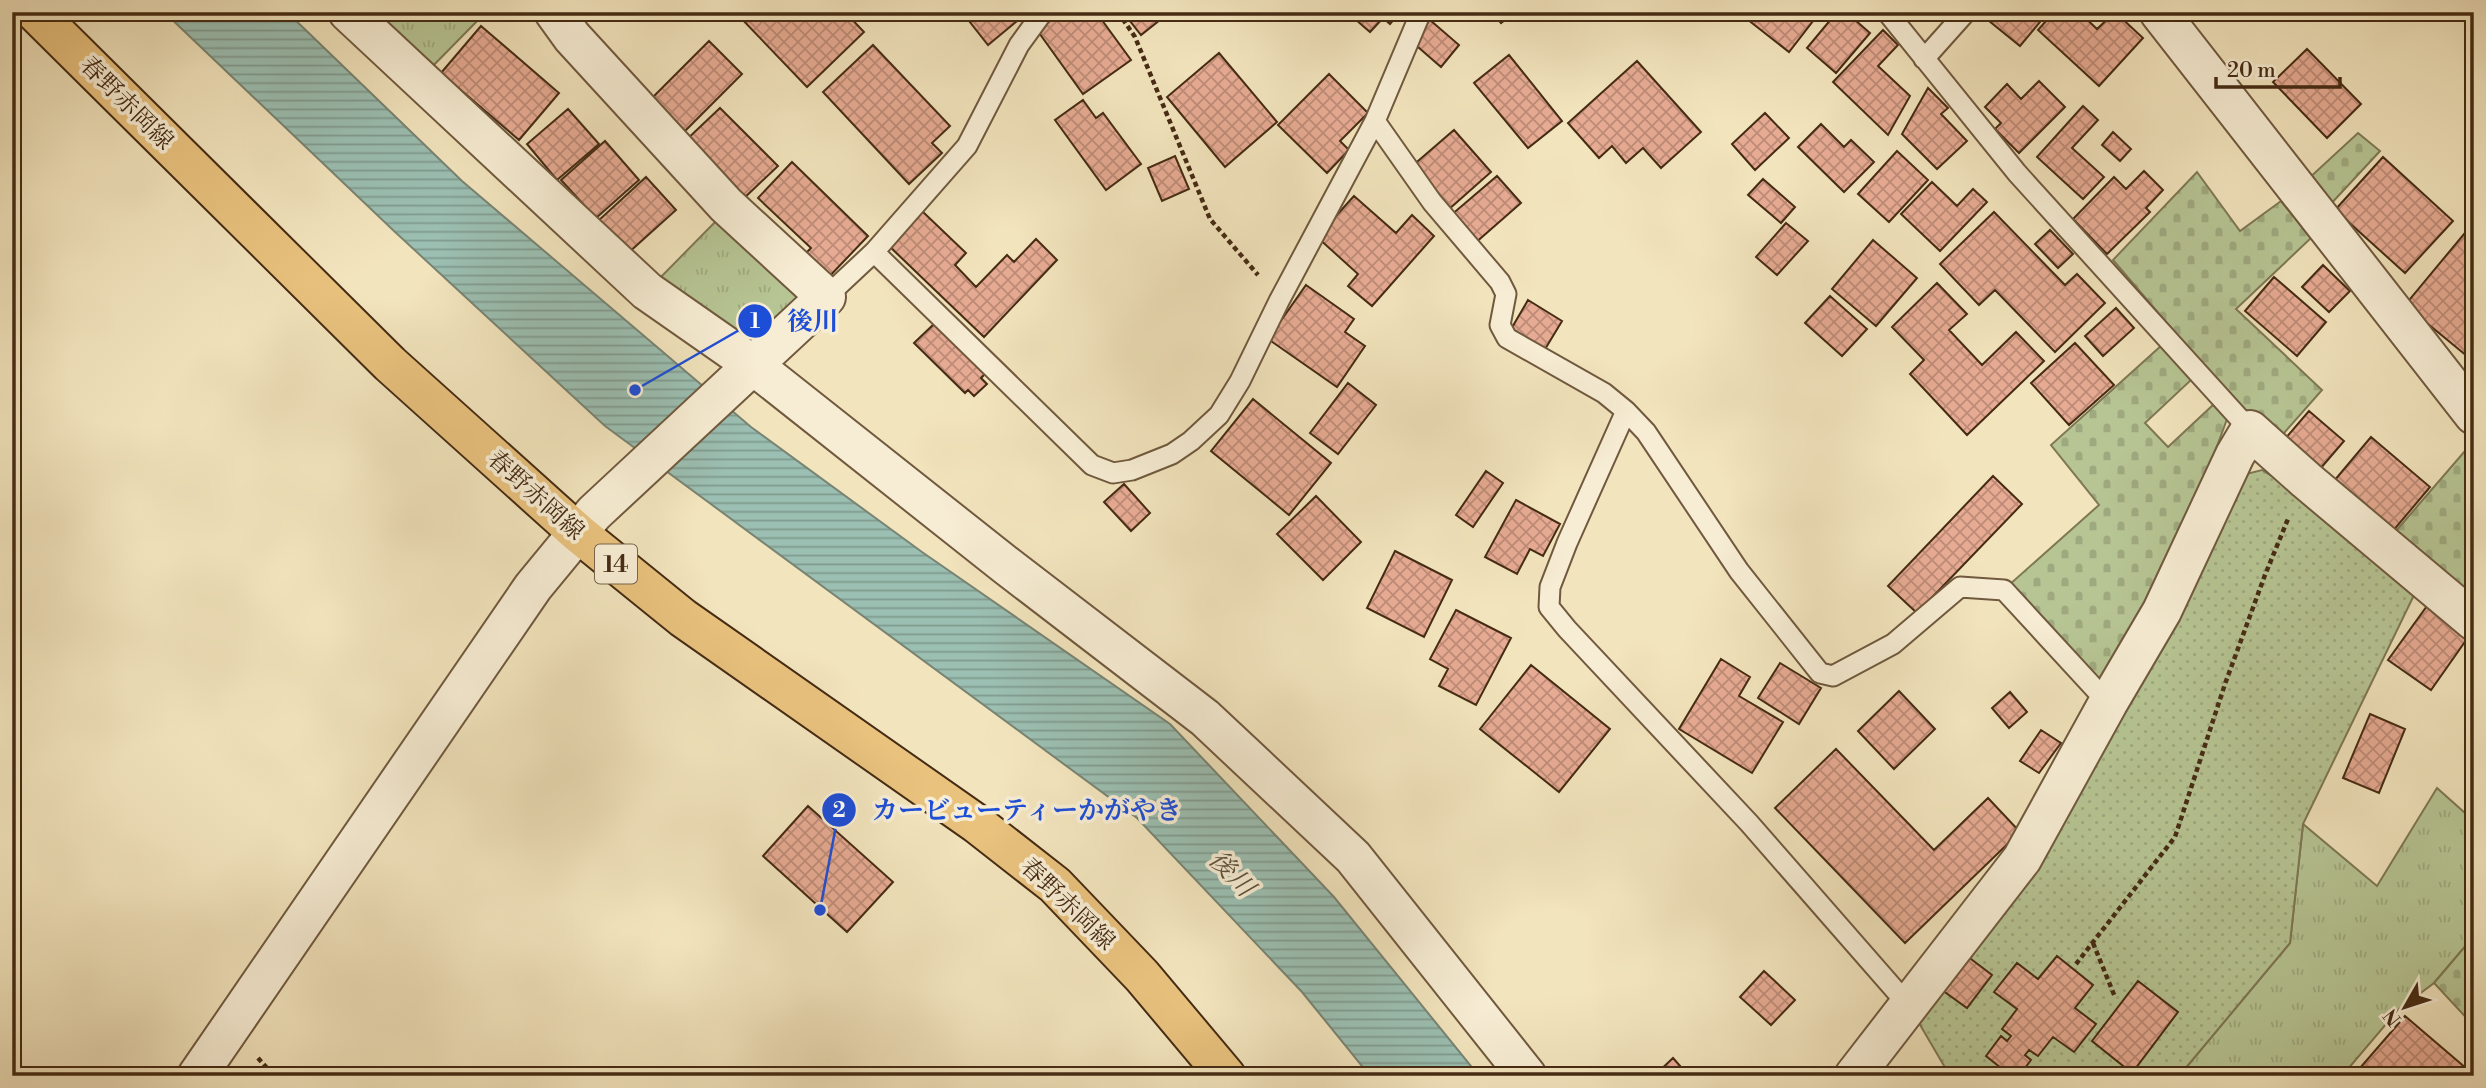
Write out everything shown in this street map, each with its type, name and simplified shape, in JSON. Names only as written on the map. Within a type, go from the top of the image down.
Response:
[{"type":"main road","name":"春野赤岡線","points":[[35,12],[390,364],[578,533],[683,618],[977,824],[1055,885],[1142,976],[1226,1076]]},
{"type":"street","points":[[348,12],[647,291],[752,365],[1205,718],[1353,857],[1527,1076]]},
{"type":"street","points":[[197,1076],[533,587],[594,513],[826,297],[726,205],[572,37],[554,12]]},
{"type":"street","points":[[2159,12],[2474,415]]},
{"type":"street","points":[[1854,1076],[2022,859],[2108,702],[2162,611],[2235,455],[2250,430],[2474,621]]},
{"type":"lane","points":[[826,297],[874,252],[967,146],[1019,45],[1043,12]]},
{"type":"lane","points":[[874,252],[1092,465],[1113,472],[1132,470],[1172,454],[1191,441],[1219,415],[1240,381],[1279,301],[1375,121],[1421,12]]},
{"type":"lane","points":[[1886,12],[2017,173],[2250,430]]},
{"type":"lane","points":[[1924,59],[1966,12]]},
{"type":"lane","points":[[1375,121],[1432,202],[1500,282],[1506,294],[1500,326],[1507,338],[1604,393],[1646,432],[1739,571],[1820,673],[1832,676],[1893,644],[1960,587],[2004,590],[2108,702]]},
{"type":"lane","points":[[1626,411],[1550,587],[1549,607],[1749,823],[1909,1006]]},
{"type":"path","points":[[1118,12],[1135,37],[1210,219],[1279,301]]},
{"type":"path","points":[[2076,964],[2175,837],[2264,575],[2306,480]]},
{"type":"path","points":[[2093,943],[2115,997]]},
{"type":"green space","points":[[348,12],[486,12],[420,79]]},
{"type":"green space","points":[[2358,133],[2380,151],[2329,206],[2307,180]]},
{"type":"green space","points":[[2197,172],[2240,231],[2281,201],[2311,238],[2236,309],[2322,390],[2277,441],[2237,405],[2113,260]]},
{"type":"green space","points":[[729,208],[826,297],[753,365],[647,291]]},
{"type":"green space","points":[[2162,345],[2191,380],[2145,423],[2168,447],[2213,405],[2227,419],[2179,550],[2099,683],[2009,585],[2099,505],[2051,445]]},
{"type":"green space","points":[[2471,444],[2474,447],[2474,611],[2389,539]]},
{"type":"green space","points":[[2262,470],[2288,486],[2416,591],[2303,824],[2290,943],[2179,1076],[1950,1076],[1909,1006],[2246,474]]},
{"type":"green space","points":[[2437,788],[2474,821],[2474,936],[2434,983],[2398,1010],[2342,1076],[2179,1076],[2290,943],[2303,824],[2377,886]]},
{"type":"green space","points":[[2474,936],[2474,1026],[2434,983]]},
{"type":"water","points":[[164,12],[287,12],[462,181],[751,427],[922,552],[1170,724],[1334,897],[1479,1076],[1370,1076],[1302,992],[1137,818],[605,426],[394,231]]},
{"type":"building","points":[[845,12],[864,32],[807,87],[737,14]]},
{"type":"building","points":[[962,12],[1018,12],[1022,17],[988,45]]},
{"type":"building","points":[[1063,12],[1104,12],[1099,16],[1131,60],[1083,94],[1037,30]]},
{"type":"building","points":[[1123,12],[1170,12],[1141,35]]},
{"type":"building","points":[[1347,12],[1400,12],[1390,24],[1383,18],[1370,32]]},
{"type":"building","points":[[1492,12],[1515,12],[1501,23]]},
{"type":"building","points":[[1738,12],[1820,12],[1789,52]]},
{"type":"building","points":[[1837,12],[1846,12],[1870,33],[1836,73],[1807,48]]},
{"type":"building","points":[[1978,12],[2028,12],[2040,22],[2020,46]]},
{"type":"building","points":[[2054,12],[2079,12],[2097,29],[2115,12],[2143,38],[2099,86],[2038,30]]},
{"type":"building","points":[[1430,20],[1459,45],[1441,67],[1411,41]]},
{"type":"building","points":[[481,26],[559,93],[519,140],[441,73]]},
{"type":"building","points":[[1883,30],[1898,45],[1878,66],[1910,96],[1888,135],[1833,82]]},
{"type":"building","points":[[709,41],[742,74],[685,131],[652,98]]},
{"type":"building","points":[[873,45],[950,126],[932,143],[942,153],[909,184],[823,92]]},
{"type":"building","points":[[2307,49],[2361,104],[2327,138],[2273,82]]},
{"type":"building","points":[[1219,53],[1277,122],[1225,167],[1167,97]]},
{"type":"building","points":[[1509,55],[1562,121],[1528,148],[1474,83]]},
{"type":"building","points":[[1637,61],[1701,132],[1661,168],[1643,148],[1626,163],[1612,146],[1599,158],[1568,123]]},
{"type":"building","points":[[1329,74],[1368,113],[1340,141],[1349,150],[1327,173],[1278,125]]},
{"type":"building","points":[[2039,81],[2065,107],[2019,153],[1995,129],[2001,123],[1985,107],[2007,84],[2021,99]]},
{"type":"building","points":[[1928,88],[1948,108],[1941,114],[1967,141],[1937,169],[1902,134]]},
{"type":"building","points":[[1083,100],[1096,118],[1103,113],[1141,164],[1106,190],[1055,120]]},
{"type":"building","points":[[2083,106],[2098,120],[2072,148],[2104,177],[2083,199],[2037,157]]},
{"type":"building","points":[[720,108],[778,166],[741,201],[683,143]]},
{"type":"building","points":[[568,109],[599,144],[557,180],[527,144]]},
{"type":"building","points":[[1765,113],[1789,138],[1755,170],[1732,144]]},
{"type":"building","points":[[1821,124],[1844,147],[1851,140],[1874,162],[1844,192],[1798,147]]},
{"type":"building","points":[[1454,130],[1491,172],[1448,210],[1411,167]]},
{"type":"building","points":[[2113,132],[2131,149],[2120,161],[2102,145]]},
{"type":"building","points":[[605,141],[639,180],[596,218],[561,180]]},
{"type":"building","points":[[1897,151],[1928,180],[1889,222],[1858,194]]},
{"type":"building","points":[[1175,156],[1189,189],[1162,201],[1148,168]]},
{"type":"building","points":[[2383,157],[2453,221],[2405,273],[2335,210]]},
{"type":"building","points":[[792,162],[868,236],[824,282],[800,259],[811,248],[758,198]]},
{"type":"building","points":[[2144,171],[2163,190],[2146,208],[2150,212],[2107,254],[2073,219],[2114,177],[2126,189]]},
{"type":"building","points":[[1497,176],[1521,203],[1474,244],[1450,216]]},
{"type":"building","points":[[646,177],[676,210],[627,254],[598,221]]},
{"type":"building","points":[[1763,179],[1795,207],[1781,223],[1748,195]]},
{"type":"building","points":[[1932,182],[1957,206],[1973,189],[1987,202],[1940,251],[1901,214]]},
{"type":"building","points":[[1354,196],[1396,233],[1412,215],[1434,236],[1372,306],[1348,286],[1358,274],[1317,237]]},
{"type":"building","points":[[922,211],[966,253],[955,265],[976,287],[1007,255],[1014,262],[1036,239],[1057,260],[984,337],[889,246]]},
{"type":"building","points":[[1994,212],[2065,285],[2077,274],[2105,303],[2055,352],[1995,290],[1979,305],[1940,264]]},
{"type":"building","points":[[2474,222],[2474,351],[2468,357],[2405,305]]},
{"type":"building","points":[[1786,223],[1808,241],[1777,275],[1756,257]]},
{"type":"building","points":[[2050,230],[2073,254],[2058,268],[2035,244]]},
{"type":"building","points":[[1873,240],[1917,278],[1876,326],[1832,289]]},
{"type":"building","points":[[2323,265],[2350,291],[2329,312],[2302,287]]},
{"type":"building","points":[[2274,277],[2326,322],[2297,356],[2245,311]]},
{"type":"building","points":[[1937,283],[1967,314],[1949,330],[1982,365],[2016,332],[2044,361],[1967,435],[1910,374],[1924,360],[1892,327]]},
{"type":"building","points":[[1306,285],[1354,319],[1345,332],[1365,346],[1337,387],[1268,339]]},
{"type":"building","points":[[1830,296],[1867,329],[1842,356],[1805,323]]},
{"type":"building","points":[[1528,300],[1562,321],[1544,351],[1510,331]]},
{"type":"building","points":[[2116,308],[2134,328],[2103,356],[2085,336]]},
{"type":"building","points":[[934,324],[985,374],[981,378],[987,384],[974,396],[968,390],[965,393],[914,343]]},
{"type":"building","points":[[2075,343],[2114,385],[2069,425],[2031,383]]},
{"type":"building","points":[[1348,383],[1376,405],[1338,454],[1310,433]]},
{"type":"building","points":[[1253,399],[1331,463],[1289,515],[1211,451]]},
{"type":"building","points":[[2309,411],[2344,441],[2314,476],[2279,446]]},
{"type":"building","points":[[2371,437],[2430,487],[2387,538],[2329,487]]},
{"type":"building","points":[[1486,471],[1503,483],[1473,527],[1456,515]]},
{"type":"building","points":[[1993,476],[2022,504],[1917,613],[1888,586]]},
{"type":"building","points":[[1124,484],[1150,513],[1131,531],[1104,502]]},
{"type":"building","points":[[1316,496],[1361,542],[1323,580],[1277,534]]},
{"type":"building","points":[[1516,500],[1560,524],[1543,556],[1530,549],[1517,574],[1485,557]]},
{"type":"building","points":[[1395,551],[1452,580],[1424,637],[1367,608]]},
{"type":"building","points":[[2427,606],[2469,636],[2431,690],[2388,660]]},
{"type":"building","points":[[1456,610],[1511,638],[1476,705],[1439,686],[1448,669],[1430,659]]},
{"type":"building","points":[[1721,659],[1750,677],[1739,696],[1783,722],[1752,773],[1679,729]]},
{"type":"building","points":[[1780,663],[1821,688],[1799,724],[1758,698]]},
{"type":"building","points":[[1531,665],[1610,729],[1559,792],[1480,729]]},
{"type":"building","points":[[1899,691],[1935,729],[1894,769],[1858,731]]},
{"type":"building","points":[[2010,692],[2027,712],[2009,728],[1992,708]]},
{"type":"building","points":[[2370,714],[2405,729],[2379,793],[2343,778]]},
{"type":"building","points":[[2041,730],[2061,743],[2039,773],[2020,761]]},
{"type":"building","points":[[1836,749],[1934,850],[1988,798],[2020,832],[1905,943],[1775,808]]},
{"type":"building","points":[[808,806],[893,882],[847,932],[763,856]]},
{"type":"building","points":[[1967,956],[1992,975],[1967,1008],[1942,990]]},
{"type":"building","points":[[2057,956],[2093,985],[2075,1008],[2096,1024],[2074,1052],[2053,1037],[2038,1056],[2029,1050],[2025,1055],[2031,1060],[2019,1076],[2011,1076],[1986,1056],[2001,1036],[2007,1041],[2011,1036],[2002,1029],[2017,1009],[1994,992],[2017,963],[2038,979]]},
{"type":"building","points":[[1764,971],[1795,1000],[1771,1025],[1740,997]]},
{"type":"building","points":[[2138,981],[2178,1012],[2132,1073],[2092,1041]]},
{"type":"building","points":[[2405,1016],[2474,1075],[2474,1076],[2353,1076]]},
{"type":"building","points":[[1673,1058],[1689,1076],[1654,1076]]},
{"type":"place","name":"後川","points":[[635,390]]},
{"type":"place","name":"カービューティーかがやき","points":[[820,910]]}]
